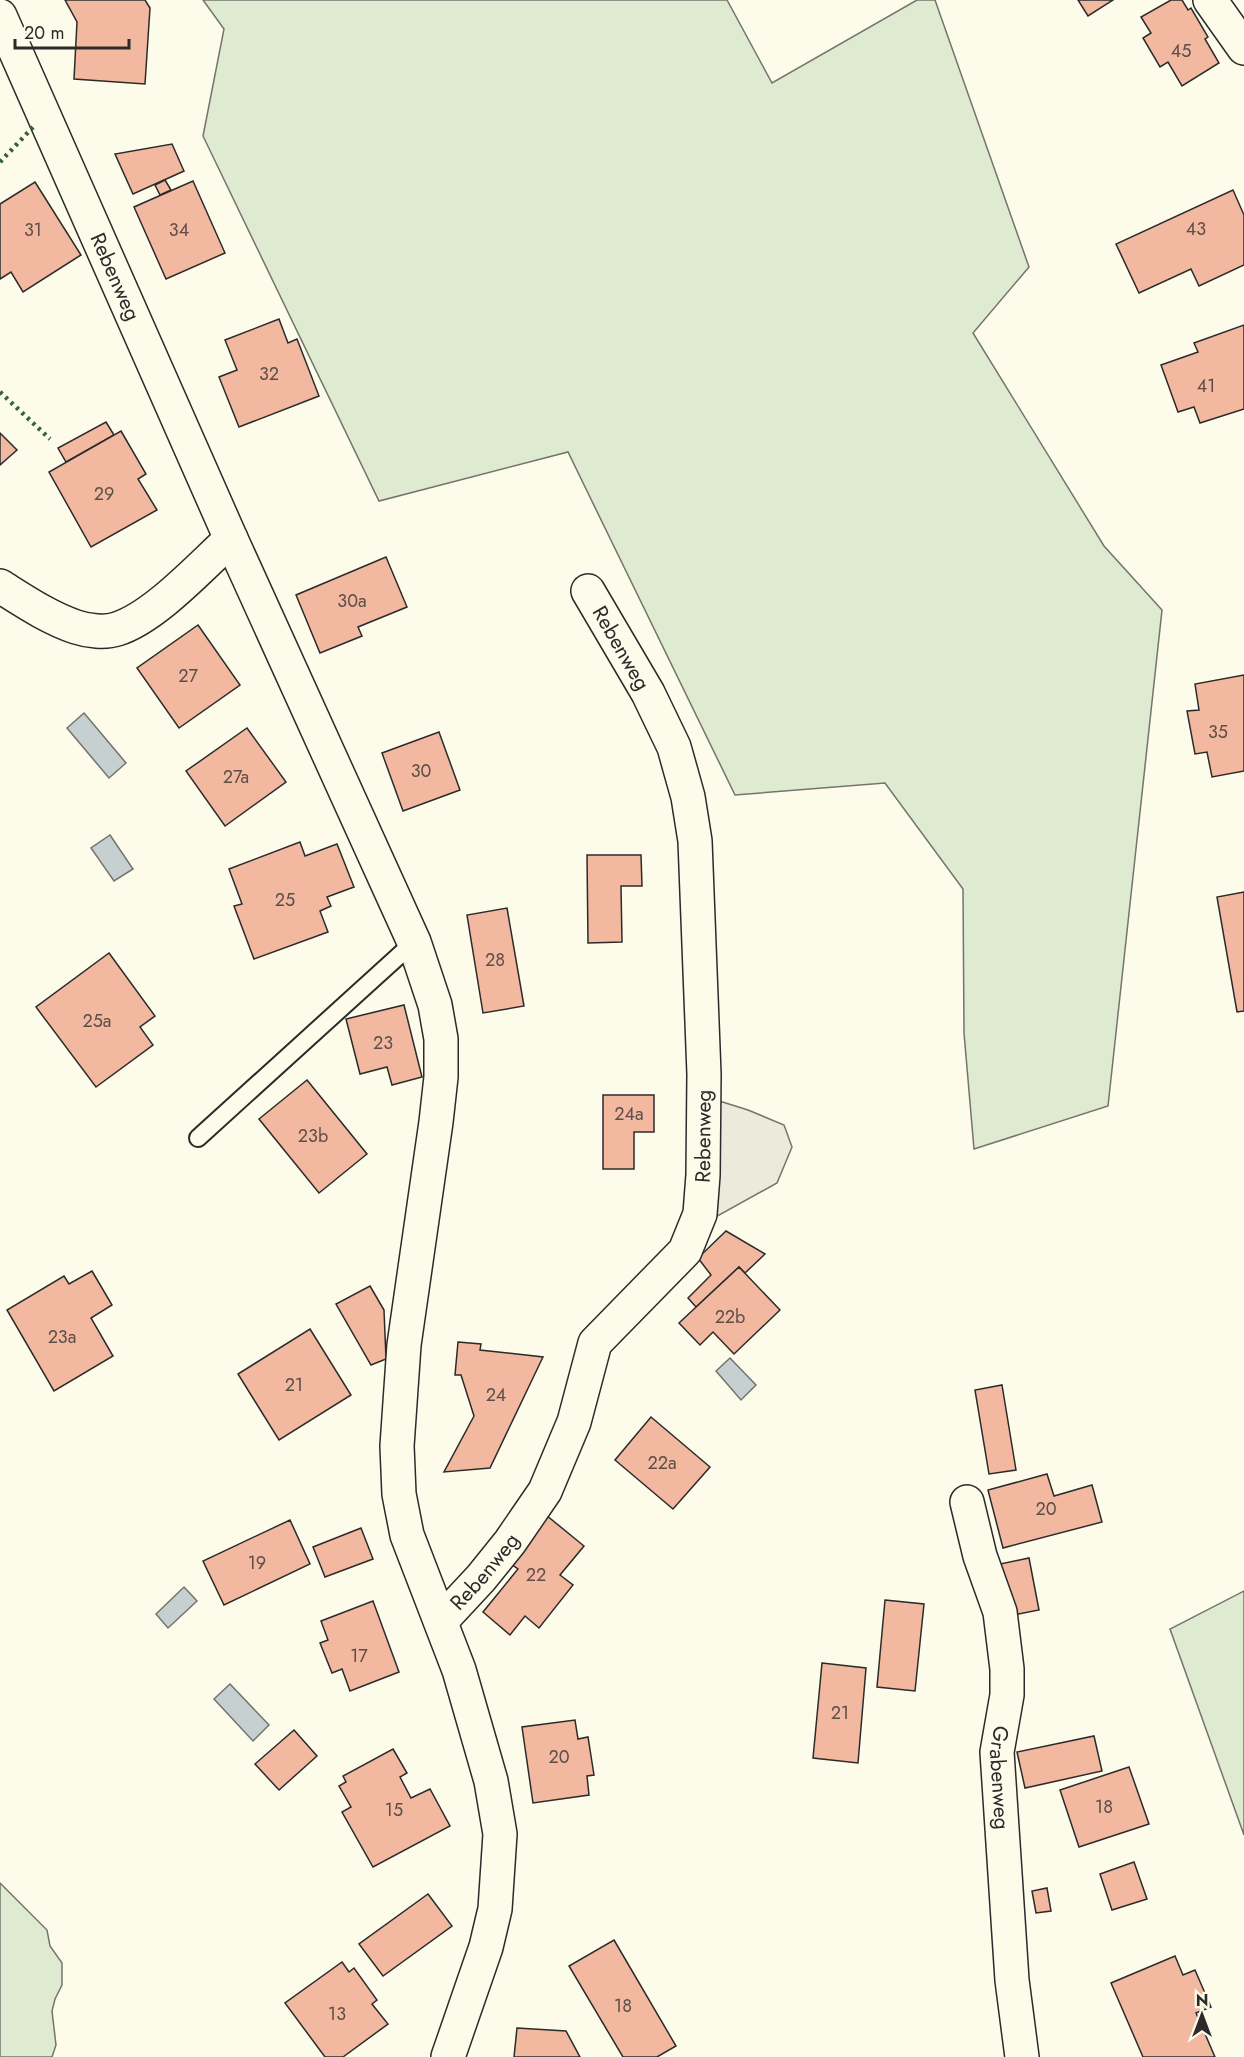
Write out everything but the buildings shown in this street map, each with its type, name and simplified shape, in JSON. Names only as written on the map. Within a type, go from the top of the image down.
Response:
[{"type":"street","points":[[1210,0],[1244,48]]},
{"type":"street","name":"Rebenweg","points":[[0,16],[231,538],[414,942],[435,1005],[441,1040],[441,1077],[404,1346],[397,1446],[399,1494],[407,1535],[459,1670],[491,1781],[500,1834],[495,1909],[486,1947],[448,2057]]},
{"type":"street","points":[[0,586],[48,615],[77,627],[101,631],[116,629],[133,622],[162,602],[231,538]]},
{"type":"street","name":"Rebenweg","points":[[441,1621],[481,1578],[510,1542],[545,1491],[574,1422],[595,1343],[686,1251],[700,1214],[703,1175],[704,1074],[694,841],[688,797],[674,747],[648,693],[588,591]]},
{"type":"street","name":"Grabenweg","points":[[967,1502],[980,1556],[1000,1612],[1007,1669],[1007,1695],[998,1752],[1012,1980],[1022,2057]]},
{"type":"lane","points":[[198,1138],[414,942]]},
{"type":"green space","points":[[203,0],[727,0],[772,83],[917,0],[935,0],[1029,267],[973,333],[1104,546],[1162,610],[1108,1106],[974,1149],[964,1033],[963,889],[885,783],[735,795],[568,452],[379,501],[203,136],[224,29]]},
{"type":"green space","points":[[1244,1591],[1244,1835],[1170,1629]]},
{"type":"green space","points":[[0,1883],[47,1930],[50,1946],[62,1963],[62,1985],[52,2011],[56,2045],[52,2057],[0,2057]]},
{"type":"shaded area","points":[[84,713],[126,763],[109,778],[67,728]]},
{"type":"shaded area","points":[[110,835],[133,869],[114,881],[91,848]]},
{"type":"shaded area","points":[[713,1099],[784,1125],[792,1147],[777,1183],[712,1219]]},
{"type":"shaded area","points":[[730,1358],[756,1385],[741,1400],[716,1371]]},
{"type":"shaded area","points":[[184,1587],[197,1601],[168,1628],[156,1614]]},
{"type":"shaded area","points":[[230,1684],[269,1725],[253,1741],[214,1699]]},
{"type":"hedge","points":[[0,162],[35,125]]},
{"type":"hedge","points":[[0,392],[50,439]]}]
